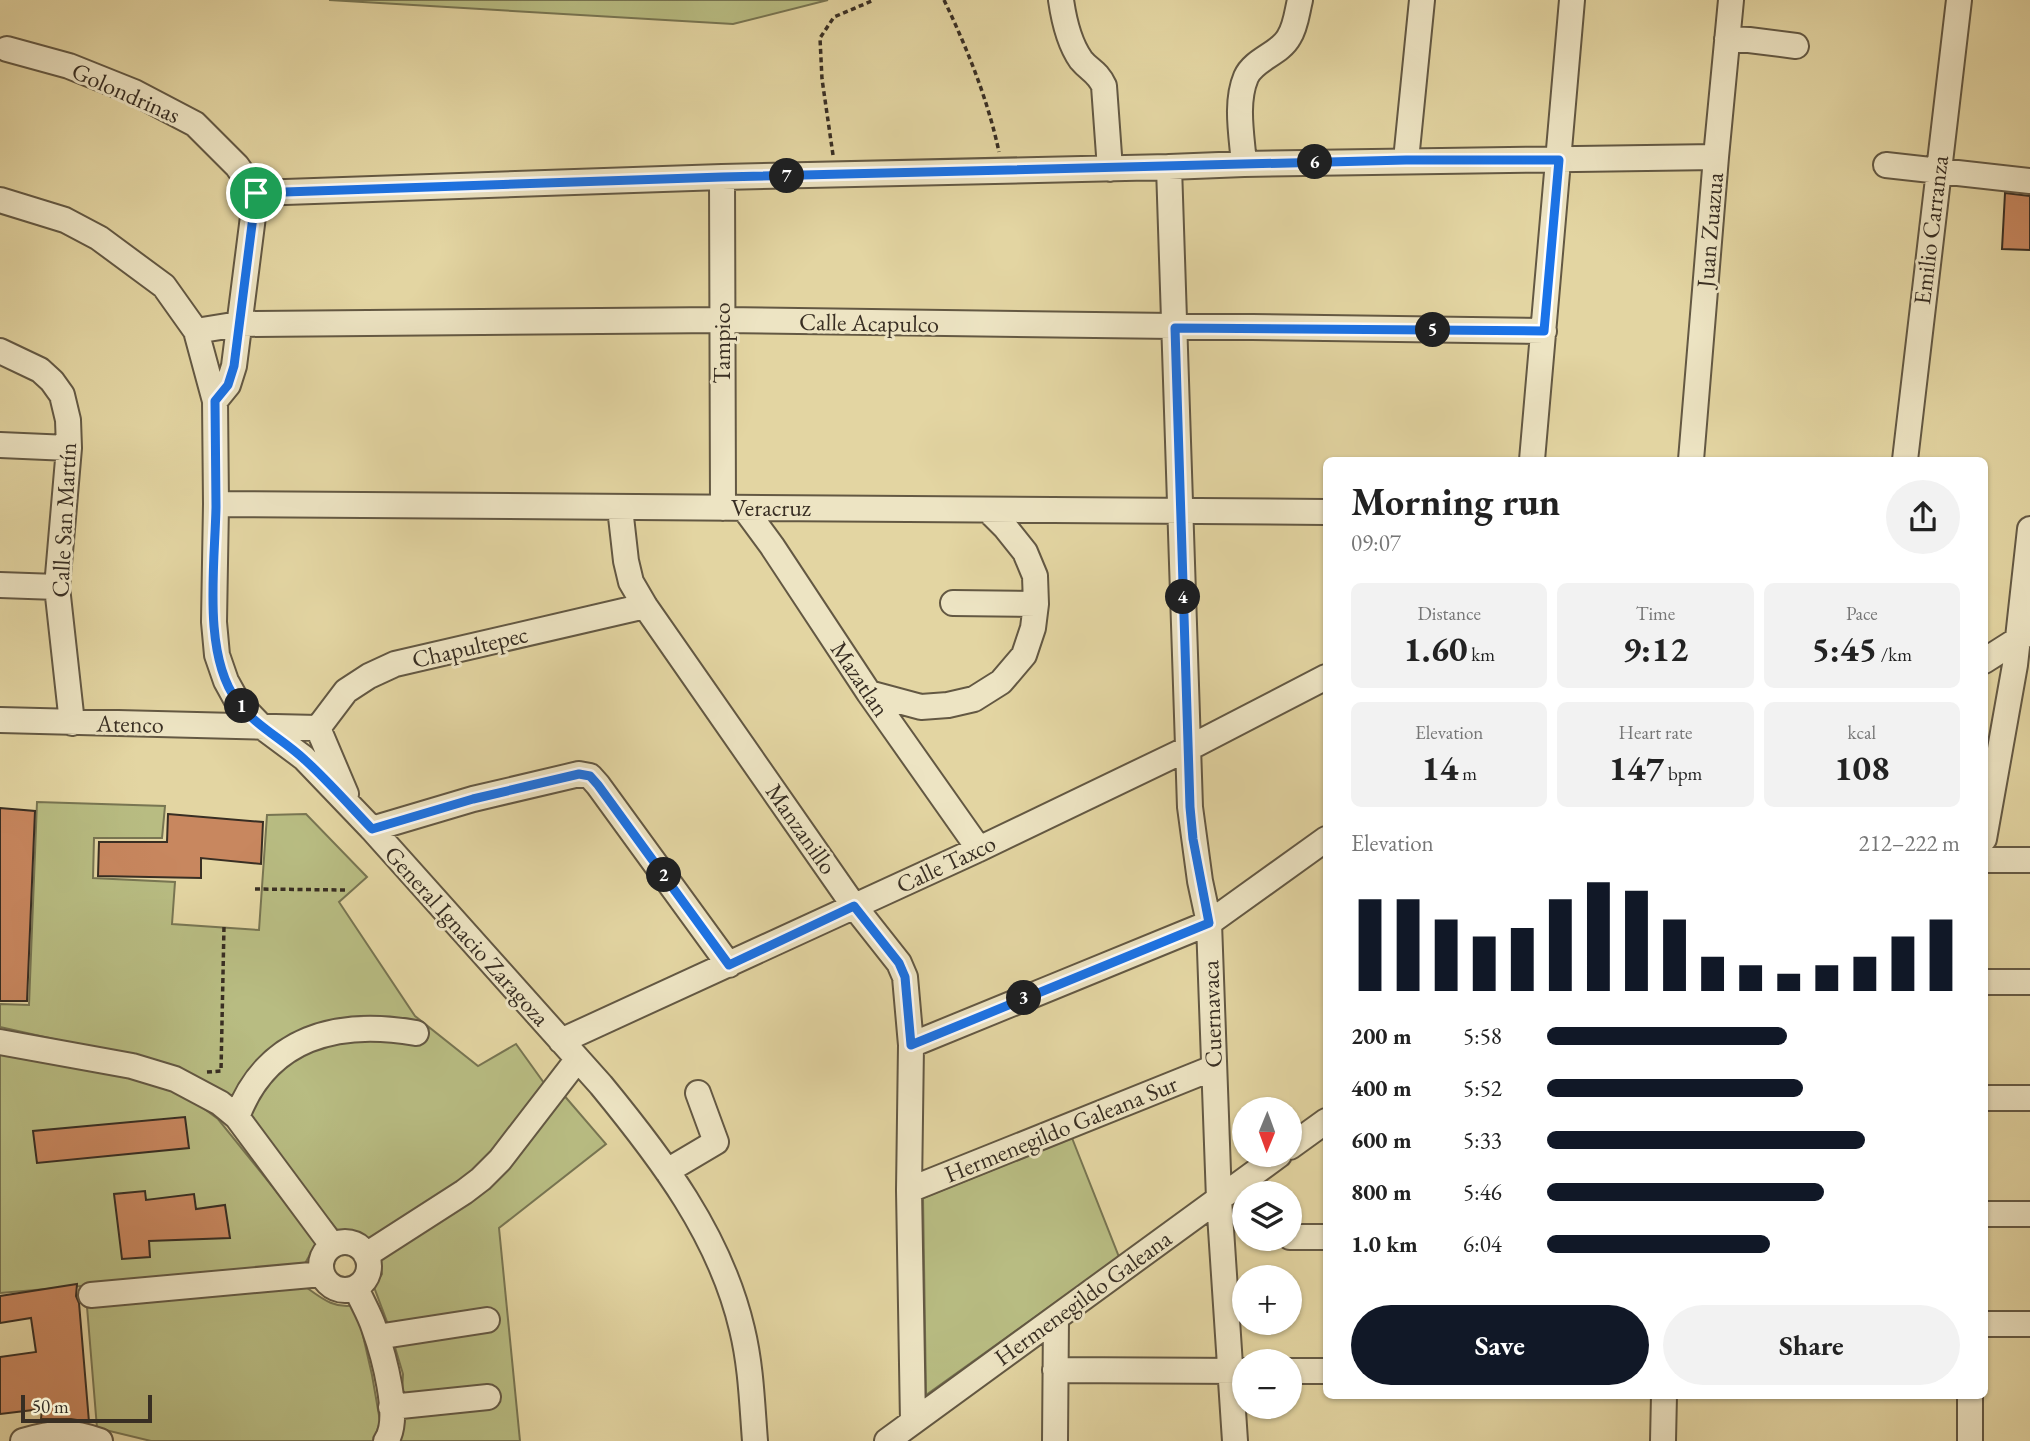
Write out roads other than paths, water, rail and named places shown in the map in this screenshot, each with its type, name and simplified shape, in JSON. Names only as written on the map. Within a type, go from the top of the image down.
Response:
[{"type":"street","points":[[1061,0],[1064,24],[1075,49],[1083,62],[1099,75],[1104,86],[1110,169]]},
{"type":"street","points":[[1244,164],[1241,104],[1244,82],[1247,74],[1260,61],[1289,39],[1300,0]]},
{"type":"street","points":[[1406,160],[1422,0]]},
{"type":"street","points":[[1532,457],[1572,0]]},
{"type":"street","name":"Juan Zuazua","points":[[1691,457],[1731,0]]},
{"type":"street","name":"Emilio Carranza","points":[[1905,457],[1959,0]]},
{"type":"street","points":[[1727,39],[1796,46]]},
{"type":"street","name":"Golondrinas","points":[[7,49],[69,66],[134,92],[195,124],[237,166],[256,193]]},
{"type":"street","points":[[215,401],[232,376],[256,193],[722,177],[1406,160],[1716,157]]},
{"type":"street","points":[[1886,165],[2030,181]]},
{"type":"street","name":"Cuernavaca","points":[[1169,167],[1187,749],[1193,839],[1209,923],[1219,1199],[1232,1233]]},
{"type":"street","name":"Tampico","points":[[722,177],[722,320],[733,508]]},
{"type":"street","points":[[1,202],[65,220],[99,238],[164,286],[196,331]]},
{"type":"street","name":"Calle Acapulco","points":[[196,331],[239,324],[722,320],[1544,331]]},
{"type":"street","name":"General Ignacio Zaragoza","points":[[196,331],[215,401],[214,622],[217,655],[226,681],[237,701],[261,726],[304,758],[372,829],[629,1118],[667,1171],[692,1208],[713,1248],[742,1328],[752,1385],[755,1441]]},
{"type":"street","name":"Calle San Martín","points":[[0,351],[40,370],[52,381],[62,395],[68,421],[69,448],[57,587],[72,723]]},
{"type":"street","points":[[0,445],[69,448]]},
{"type":"street","name":"Veracruz","points":[[216,504],[1323,512]]},
{"type":"street","name":"Manzanillo","points":[[620,508],[631,582],[645,606],[854,906],[889,949],[905,977],[911,1045],[909,1190],[913,1422]]},
{"type":"street","name":"Mazatlan","points":[[733,508],[772,546],[869,693],[979,849]]},
{"type":"street","points":[[869,693],[921,707],[974,699],[1001,682],[1024,655],[1033,628],[1035,576],[1025,552],[988,510]]},
{"type":"street","points":[[1988,819],[2024,636],[2030,529]]},
{"type":"street","points":[[0,585],[57,587]]},
{"type":"street","points":[[953,603],[1036,604]]},
{"type":"street","name":"Chapultepec","points":[[318,727],[346,691],[395,664],[645,606]]},
{"type":"street","points":[[1988,658],[2024,636]]},
{"type":"street","name":"Calle Taxco","points":[[569,1050],[729,965],[1187,749],[1323,679]]},
{"type":"street","name":"Atenco","points":[[0,720],[261,726]]},
{"type":"street","points":[[261,726],[318,727],[352,807]]},
{"type":"street","points":[[372,829],[473,799],[579,774],[590,776],[729,965]]},
{"type":"street","points":[[911,1045],[1209,923],[1323,841]]},
{"type":"street","points":[[1988,860],[2030,860]]},
{"type":"street","points":[[1988,982],[2030,982]]},
{"type":"street","points":[[236,1117],[253,1084],[273,1060],[310,1038],[349,1029],[387,1028],[416,1033]]},
{"type":"street","points":[[0,1042],[132,1066],[175,1079],[220,1103],[236,1117],[332,1245]]},
{"type":"street","points":[[366,1255],[464,1192],[500,1160],[569,1050]]},
{"type":"street","name":"Hermenegildo Galeana Sur","points":[[909,1190],[1213,1068]]},
{"type":"street","points":[[667,1171],[716,1142],[698,1093]]},
{"type":"street","points":[[1988,1098],[2030,1098]]},
{"type":"street","points":[[1302,1138],[1323,1123]]},
{"type":"street","name":"Hermenegildo Galeana","points":[[887,1441],[1263,1167]]},
{"type":"street","points":[[1988,1214],[2030,1214]]},
{"type":"street","points":[[1302,1237],[1323,1237]]},
{"type":"street","points":[[347,1242],[362,1248],[366,1255],[369,1270],[362,1284],[356,1289],[339,1290],[326,1282],[322,1275],[322,1258],[332,1245],[347,1242]]},
{"type":"street","name":"Cuernavaca","points":[[1233,1251],[1236,1349]]},
{"type":"street","points":[[91,1295],[322,1275]]},
{"type":"street","points":[[356,1289],[377,1337],[386,1370],[391,1408],[390,1437],[386,1441]]},
{"type":"street","points":[[1055,1441],[1056,1318]]},
{"type":"street","points":[[377,1337],[487,1320]]},
{"type":"street","points":[[1988,1324],[2030,1324]]},
{"type":"street","points":[[1055,1370],[1232,1371]]},
{"type":"street","points":[[1302,1371],[1323,1371]]},
{"type":"street","points":[[391,1408],[488,1397]]},
{"type":"street","points":[[1663,1441],[1664,1399]]},
{"type":"street","points":[[1970,1399],[1970,1441]]},
{"type":"street","name":"Cuernavaca","points":[[1235,1441],[1236,1419]]},
{"type":"street","points":[[23,1441],[70,1432],[100,1441]]}]
